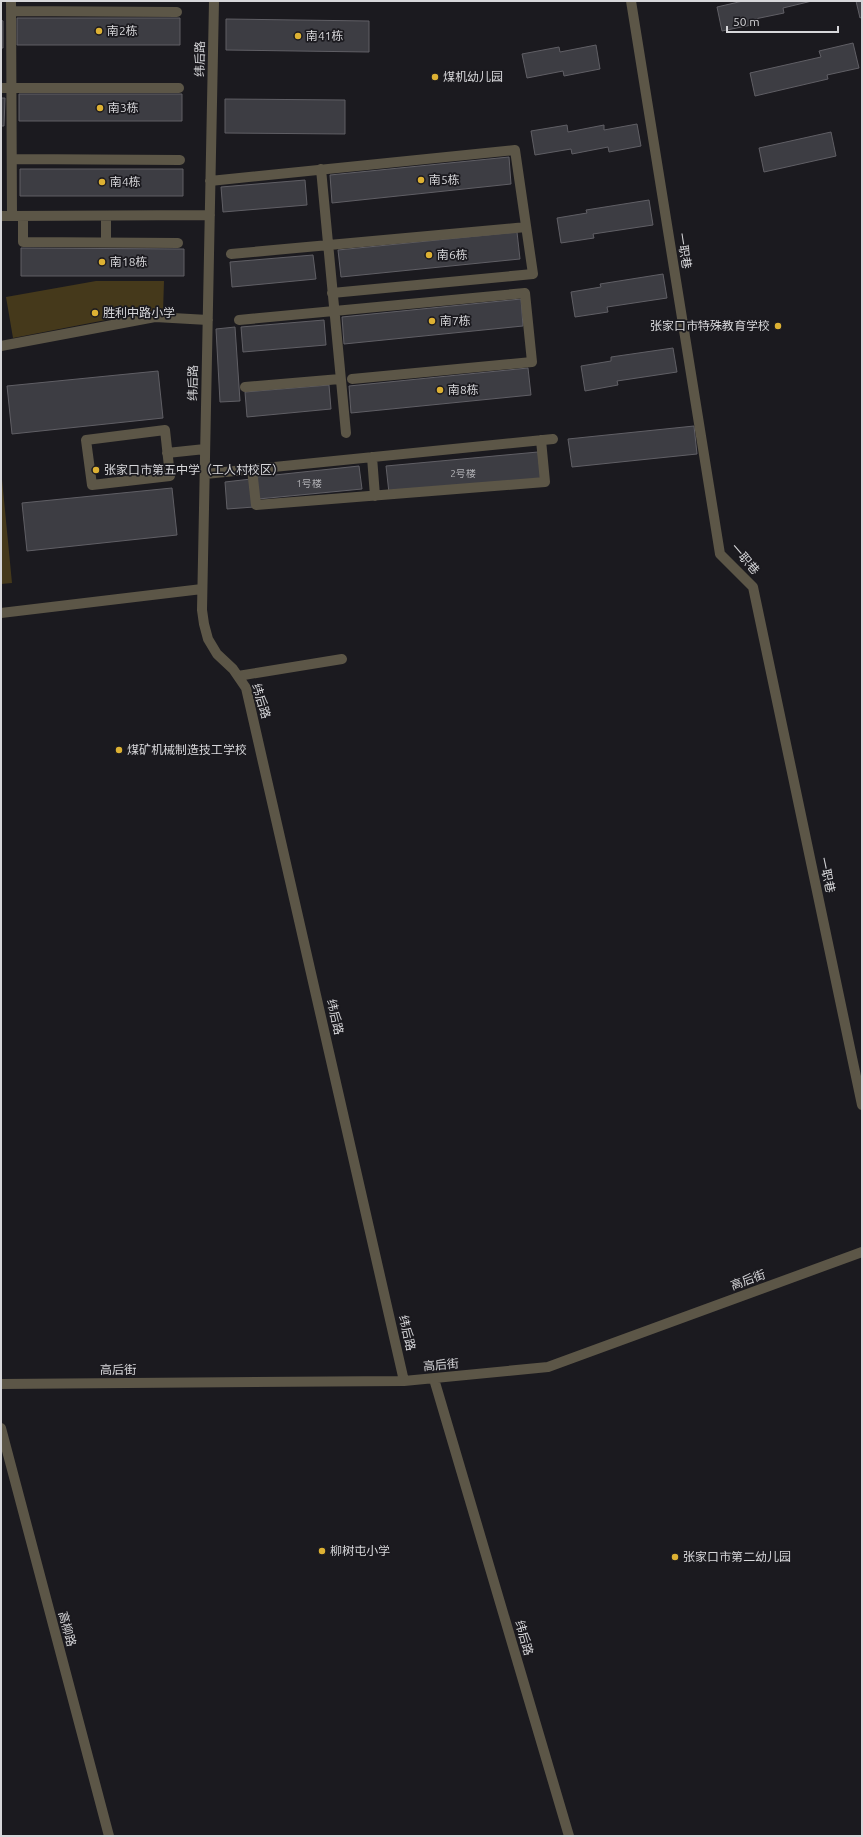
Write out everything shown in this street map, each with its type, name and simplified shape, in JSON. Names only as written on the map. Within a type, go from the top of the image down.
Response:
[{"type":"street","name":"纬后路","points":[[214,1],[202,589],[204,624],[208,639],[217,654],[233,669],[246,688],[404,1381]]},
{"type":"street","name":"一职巷","points":[[631,1],[720,554],[753,587],[862,1104]]},
{"type":"street","points":[[12,216],[12,134],[6,88],[8,10],[177,12]]},
{"type":"street","points":[[6,88],[179,88]]},
{"type":"street","points":[[1,134],[12,134]]},
{"type":"street","points":[[210,181],[515,150],[533,274],[332,292]]},
{"type":"street","points":[[12,159],[180,160]]},
{"type":"street","points":[[321,170],[346,433]]},
{"type":"street","points":[[1,216],[210,215]]},
{"type":"street","points":[[23,216],[23,242],[178,243]]},
{"type":"street","points":[[106,216],[106,242]]},
{"type":"street","points":[[231,254],[526,227]]},
{"type":"street","points":[[239,320],[525,293],[532,362],[352,379]]},
{"type":"street","points":[[1,346],[155,317],[208,320]]},
{"type":"street","points":[[245,387],[340,379]]},
{"type":"street","points":[[165,430],[167,453],[170,476],[92,485],[86,440],[165,430]]},
{"type":"street","points":[[205,474],[553,439]]},
{"type":"street","points":[[252,469],[256,505],[545,482],[541,440]]},
{"type":"street","points":[[167,453],[205,449]]},
{"type":"street","points":[[372,457],[375,496]]},
{"type":"street","points":[[1,613],[202,589]]},
{"type":"street","points":[[238,676],[342,659]]},
{"type":"street","name":"高后街","points":[[1,1384],[404,1381],[548,1367],[862,1252]]},
{"type":"street","name":"纬后路","points":[[434,1379],[569,1836]]},
{"type":"street","name":"高柳路","points":[[1,1428],[109,1836]]},
{"type":"shaded area","points":[[96,281],[164,281],[163,312],[152,311],[13,338],[6,297]]},
{"type":"shaded area","points":[[1,469],[12,583],[1,584]]},
{"type":"building","points":[[743,1],[812,1],[783,8],[784,13],[755,19],[756,24],[722,31],[717,7]]},
{"type":"building","points":[[856,1],[862,1],[862,17],[860,18]]},
{"type":"building","name":"南2栋","points":[[17,18],[180,18],[180,45],[17,45]]},
{"type":"building","name":"南41栋","points":[[226,19],[369,21],[369,52],[226,50]]},
{"type":"building","points":[[1,20],[3,21],[3,48],[1,48]]},
{"type":"building","points":[[853,43],[859,68],[827,75],[828,79],[755,96],[750,73],[821,57],[819,51]]},
{"type":"building","points":[[596,45],[600,69],[564,76],[563,71],[527,78],[522,54],[559,47],[560,52]]},
{"type":"building","name":"南3栋","points":[[19,94],[182,94],[182,121],[19,121]]},
{"type":"building","points":[[1,98],[5,98],[4,126],[1,126]]},
{"type":"building","points":[[225,99],[345,100],[345,134],[225,133]]},
{"type":"building","points":[[637,124],[641,146],[609,152],[608,147],[572,154],[571,149],[535,155],[531,131],[567,125],[568,132],[604,125],[604,130]]},
{"type":"building","points":[[831,132],[836,156],[764,172],[759,148]]},
{"type":"building","name":"南5栋","points":[[509,157],[511,184],[332,203],[330,175]]},
{"type":"building","name":"南4栋","points":[[20,169],[183,169],[183,196],[20,196]]},
{"type":"building","points":[[305,180],[307,205],[223,212],[221,187]]},
{"type":"building","points":[[649,200],[653,225],[593,234],[594,238],[561,243],[557,218],[587,213],[586,210]]},
{"type":"building","name":"南6栋","points":[[517,232],[520,259],[341,277],[338,250]]},
{"type":"building","name":"南18栋","points":[[21,248],[184,249],[184,276],[21,276]]},
{"type":"building","points":[[313,255],[316,279],[232,287],[230,262]]},
{"type":"building","points":[[663,274],[667,298],[607,307],[608,312],[575,317],[571,292],[601,287],[600,284]]},
{"type":"building","name":"南7栋","points":[[521,299],[523,326],[344,344],[342,317]]},
{"type":"building","points":[[324,320],[326,345],[243,352],[241,327]]},
{"type":"building","points":[[235,327],[240,401],[220,402],[216,329]]},
{"type":"building","points":[[673,348],[677,372],[617,381],[618,385],[585,391],[581,366],[611,361],[611,357]]},
{"type":"building","name":"南8栋","points":[[528,368],[531,395],[351,413],[349,386]]},
{"type":"building","points":[[158,371],[163,418],[12,434],[7,386]]},
{"type":"building","points":[[329,385],[331,409],[247,417],[245,392]]},
{"type":"building","points":[[694,426],[697,454],[572,467],[568,439]]},
{"type":"building","points":[[538,452],[541,479],[389,493],[386,466]]},
{"type":"building","points":[[359,466],[362,489],[258,499],[256,477]]},
{"type":"building","points":[[251,479],[254,507],[227,509],[225,482]]},
{"type":"building","points":[[172,488],[177,535],[27,551],[22,503]]},
{"type":"place","name":"南2栋","points":[[99,31]]},
{"type":"place","name":"南41栋","points":[[298,36]]},
{"type":"place","name":"煤机幼儿园","points":[[435,77]]},
{"type":"place","name":"南3栋","points":[[100,108]]},
{"type":"place","name":"南5栋","points":[[421,180]]},
{"type":"place","name":"南4栋","points":[[102,182]]},
{"type":"place","name":"南6栋","points":[[429,255]]},
{"type":"place","name":"南18栋","points":[[102,262]]},
{"type":"place","name":"胜利中路小学","points":[[95,313]]},
{"type":"place","name":"南7栋","points":[[432,321]]},
{"type":"place","name":"张家口市特殊教育学校","points":[[778,326]]},
{"type":"place","name":"南8栋","points":[[440,390]]},
{"type":"place","name":"张家口市第五中学（工人村校区）","points":[[96,470]]},
{"type":"place","name":"煤矿机械制造技工学校","points":[[119,750]]},
{"type":"place","name":"柳树屯小学","points":[[322,1551]]},
{"type":"place","name":"张家口市第二幼儿园","points":[[675,1557]]}]
